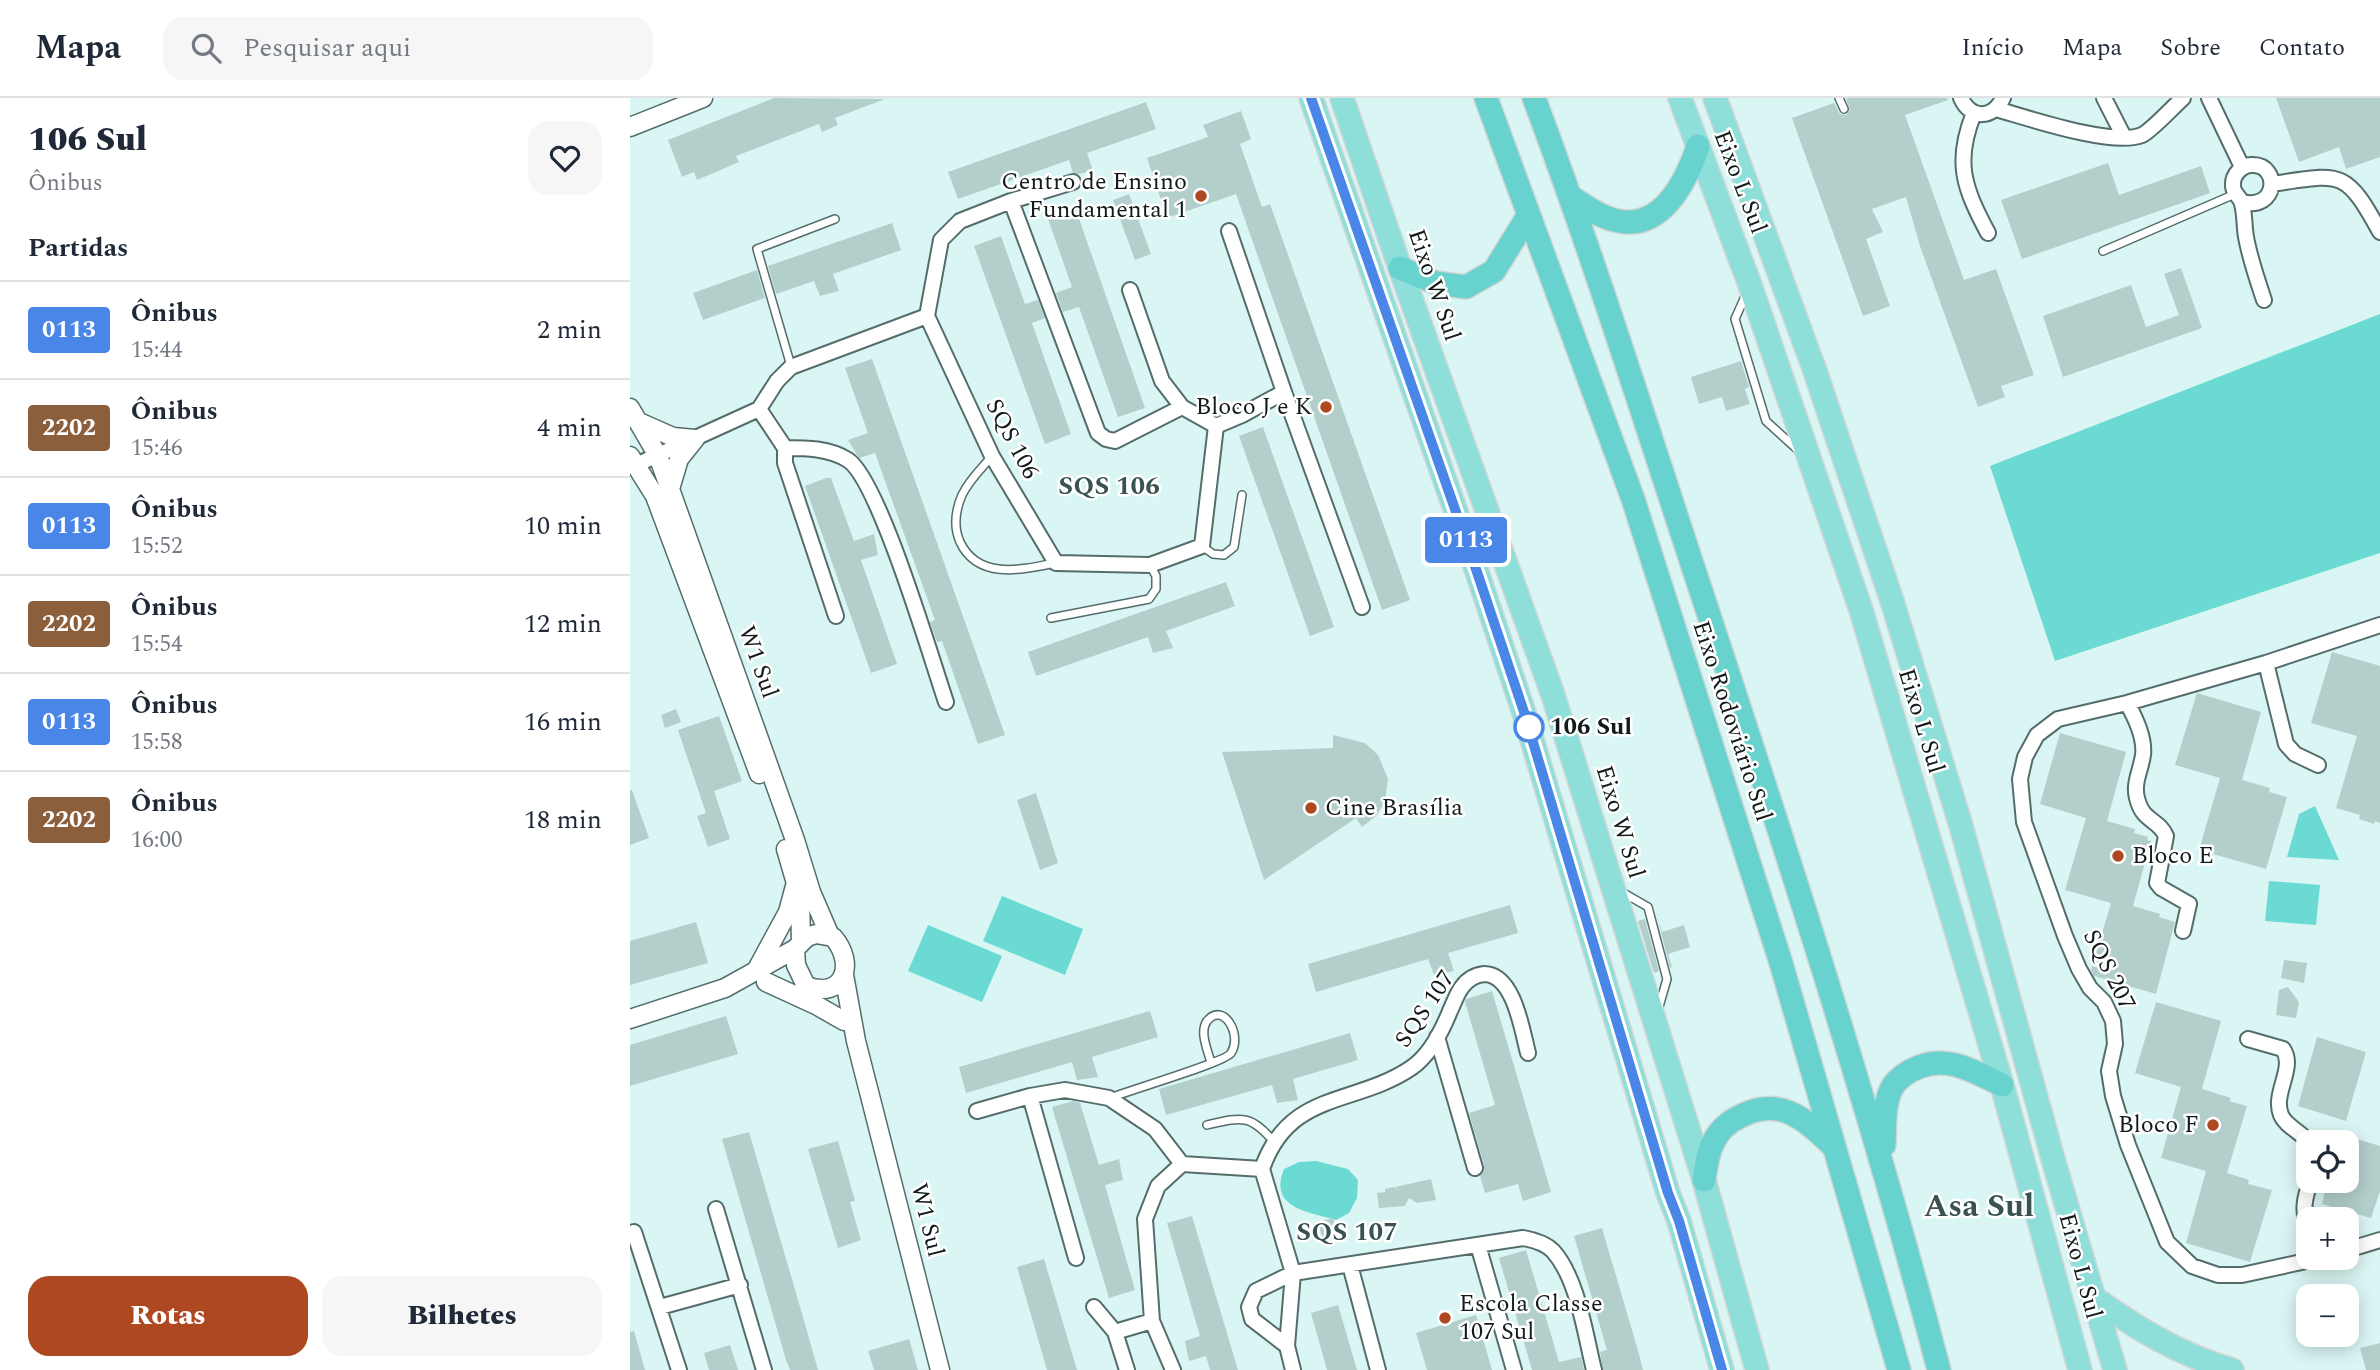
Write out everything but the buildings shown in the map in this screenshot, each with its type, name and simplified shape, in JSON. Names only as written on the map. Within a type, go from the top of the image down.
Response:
[{"type":"highway","name":"Eixo Rodoviário Sul","points":[[1486,98],[1637,513],[1782,963],[1899,1370]]},
{"type":"highway","name":"Eixo Rodoviário Sul","points":[[1534,98],[1571,197],[1762,775],[1883,1162],[1939,1370]]},
{"type":"highway","points":[[1571,197],[1595,213],[1615,221],[1636,221],[1652,216],[1666,206],[1680,189],[1698,146]]},
{"type":"highway","points":[[1400,268],[1436,283],[1466,287],[1494,271],[1528,216]]},
{"type":"highway","points":[[1883,1162],[1886,1108],[1893,1087],[1908,1072],[1928,1063],[1947,1062],[1970,1069],[2001,1085]]},
{"type":"highway","points":[[1704,1180],[1712,1144],[1729,1122],[1749,1111],[1769,1107],[1793,1113],[1811,1125],[1836,1149]]},
{"type":"main road","points":[[1311,98],[1524,712],[1722,1370]]},
{"type":"main road","name":"Eixo W Sul","points":[[1342,98],[1553,695],[1704,1180],[1757,1370]]},
{"type":"main road","name":"Eixo L Sul","points":[[1680,98],[1750,285],[1861,610],[2001,1085],[2080,1370]]},
{"type":"main road","name":"Eixo L Sul","points":[[1714,98],[1815,371],[1893,604],[1961,826],[2055,1166],[2115,1370]]},
{"type":"main road","points":[[2094,1298],[2169,1347],[2232,1370]]},
{"type":"street","points":[[630,127],[703,98]]},
{"type":"street","points":[[1961,98],[1965,106],[1974,113],[1986,114],[2000,104],[2086,133],[2124,137],[2143,135],[2183,98]]},
{"type":"street","points":[[2104,98],[2124,137]]},
{"type":"street","points":[[2209,98],[2242,167]]},
{"type":"street","points":[[1974,113],[1965,135],[1965,174],[1969,197],[1988,233]]},
{"type":"street","points":[[2239,198],[2252,204],[2262,202],[2269,194],[2272,184],[2269,174],[2262,167],[2252,164],[2242,167],[2235,174],[2232,184],[2239,198],[2248,249],[2264,300]]},
{"type":"street","points":[[2272,184],[2311,178],[2333,177],[2341,180],[2361,198],[2380,232]]},
{"type":"street","points":[[633,461],[657,456],[759,409],[777,381],[791,367],[927,316],[941,240],[960,221],[1073,181]]},
{"type":"street","points":[[1011,201],[1098,433],[1115,441],[1182,407]]},
{"type":"street","points":[[1229,231],[1362,607]]},
{"type":"street","points":[[1130,290],[1163,381],[1182,407],[1216,426]]},
{"type":"street","name":"SQS 106","points":[[927,316],[992,456],[1056,563]]},
{"type":"street","points":[[1216,426],[1284,392]]},
{"type":"street","points":[[759,409],[785,448],[785,463],[836,616]]},
{"type":"street","points":[[635,415],[673,437],[695,439]]},
{"type":"street","name":"W1 Sul","points":[[635,415],[657,456],[670,489],[811,892],[830,936]]},
{"type":"street","points":[[1056,563],[1150,565],[1202,546],[1216,426]]},
{"type":"street","points":[[670,489],[679,459],[695,439]]},
{"type":"street","points":[[785,448],[810,448],[829,452],[848,460],[861,473],[885,523],[946,702]]},
{"type":"street","name":"W1 Sul","points":[[633,461],[654,496],[785,844],[800,897],[798,945]]},
{"type":"street","name":"SQS 207","points":[[2296,1263],[2242,1275],[2218,1275],[2192,1266],[2167,1242],[2121,1124],[2113,1096],[2109,1071],[2115,1044],[2113,1021],[2104,1002],[2090,988],[2078,969],[2065,936],[2024,822],[2020,779],[2025,757],[2037,735],[2058,719],[2127,703],[2266,663],[2380,625]]},
{"type":"street","points":[[2266,663],[2286,744],[2295,754],[2318,765]]},
{"type":"street","points":[[2127,703],[2138,729],[2143,752],[2136,782],[2136,796],[2142,814],[2163,830],[2166,836],[2157,883],[2189,904],[2183,932]]},
{"type":"street","points":[[761,977],[788,912],[795,886]]},
{"type":"street","points":[[630,1019],[761,977],[798,945],[816,934],[830,936],[843,950],[844,975],[831,987],[810,987],[761,977]]},
{"type":"street","points":[[798,945],[796,965],[810,987]]},
{"type":"street","name":"SQS 107","points":[[1262,1169],[1268,1152],[1280,1133],[1301,1116],[1326,1102],[1387,1081],[1413,1067],[1437,1037],[1461,988],[1472,977],[1485,974],[1497,977],[1506,986],[1513,998],[1528,1053]]},
{"type":"street","name":"W1 Sul","points":[[844,975],[856,1041],[940,1370]]},
{"type":"street","points":[[761,977],[844,1021]]},
{"type":"street","name":"W1 Sul","points":[[810,987],[844,1021],[856,1041]]},
{"type":"street","points":[[1437,1037],[1475,1168]]},
{"type":"street","points":[[2248,1039],[2283,1049],[2287,1054],[2288,1061],[2278,1097],[2281,1116],[2296,1130]]},
{"type":"street","points":[[978,1111],[1030,1096],[1065,1090],[1109,1098],[1155,1129],[1182,1164]]},
{"type":"street","points":[[1030,1096],[1076,1258]]},
{"type":"street","points":[[1172,1370],[1152,1321],[1146,1219],[1158,1186],[1182,1164],[1262,1169],[1293,1273],[1287,1346],[1293,1370]]},
{"type":"street","points":[[716,1209],[764,1370]]},
{"type":"street","points":[[634,1232],[679,1370]]},
{"type":"street","points":[[1287,1346],[1252,1319],[1249,1307],[1256,1291],[1293,1273],[1523,1238],[1538,1241],[1552,1250],[1564,1269],[1577,1302],[1594,1370]]},
{"type":"street","points":[[2359,1246],[2380,1240]]},
{"type":"street","points":[[1478,1245],[1514,1370]]},
{"type":"street","points":[[1350,1265],[1377,1370]]},
{"type":"street","points":[[660,1307],[740,1285]]},
{"type":"street","points":[[1094,1307],[1115,1332],[1127,1370]]},
{"type":"street","points":[[1115,1332],[1152,1321]]},
{"type":"lane","points":[[1839,98],[1844,109]]},
{"type":"lane","points":[[2103,251],[2239,198]]},
{"type":"lane","points":[[791,367],[757,248],[835,219]]},
{"type":"lane","points":[[992,456],[969,484],[957,509],[958,539],[977,564],[1007,570],[1056,563]]},
{"type":"lane","points":[[1202,546],[1213,554],[1224,555],[1234,547],[1242,495]]},
{"type":"lane","points":[[1051,618],[1149,599],[1156,589],[1156,576],[1150,565]]},
{"type":"lane","points":[[1109,1098],[1229,1057],[1234,1050],[1236,1039],[1233,1026],[1226,1017],[1210,1018],[1205,1023],[1203,1032],[1211,1063]]},
{"type":"lane","points":[[1208,1125],[1241,1118],[1250,1119],[1274,1142]]},
{"type":"shaded area","points":[[2380,314],[2380,553],[2055,661],[1990,466]]},
{"type":"shaded area","points":[[2315,806],[2339,860],[2287,857],[2299,814]]},
{"type":"shaded area","points":[[2269,881],[2320,885],[2316,925],[2265,921]]},
{"type":"shaded area","points":[[1002,896],[1083,929],[1065,975],[983,941]]},
{"type":"shaded area","points":[[928,925],[1002,956],[982,1002],[908,971]]},
{"type":"shaded area","points":[[1316,1161],[1348,1169],[1358,1180],[1357,1198],[1349,1213],[1336,1220],[1303,1211],[1286,1200],[1281,1192],[1280,1182],[1284,1169],[1299,1162]]},
{"type":"bus line","name":"0113","points":[[1311,98],[1524,712],[1722,1370]]},
{"type":"place","name":"Centro de Ensino Fundamental 1","points":[[1201,196]]},
{"type":"place","name":"Bloco J e K","points":[[1326,407]]},
{"type":"place","name":"106 Sul","points":[[1529,727]]},
{"type":"place","name":"Cine Brasília","points":[[1311,808]]},
{"type":"place","name":"Bloco E","points":[[2118,856]]},
{"type":"place","name":"Bloco F","points":[[2213,1125]]},
{"type":"place","name":"Escola Classe 107 Sul","points":[[1445,1318]]},
{"type":"district","name":"SQS 106","points":[[1109,486]]},
{"type":"district","name":"Asa Sul","points":[[1979,1206]]},
{"type":"district","name":"SQS 107","points":[[1347,1232]]}]
